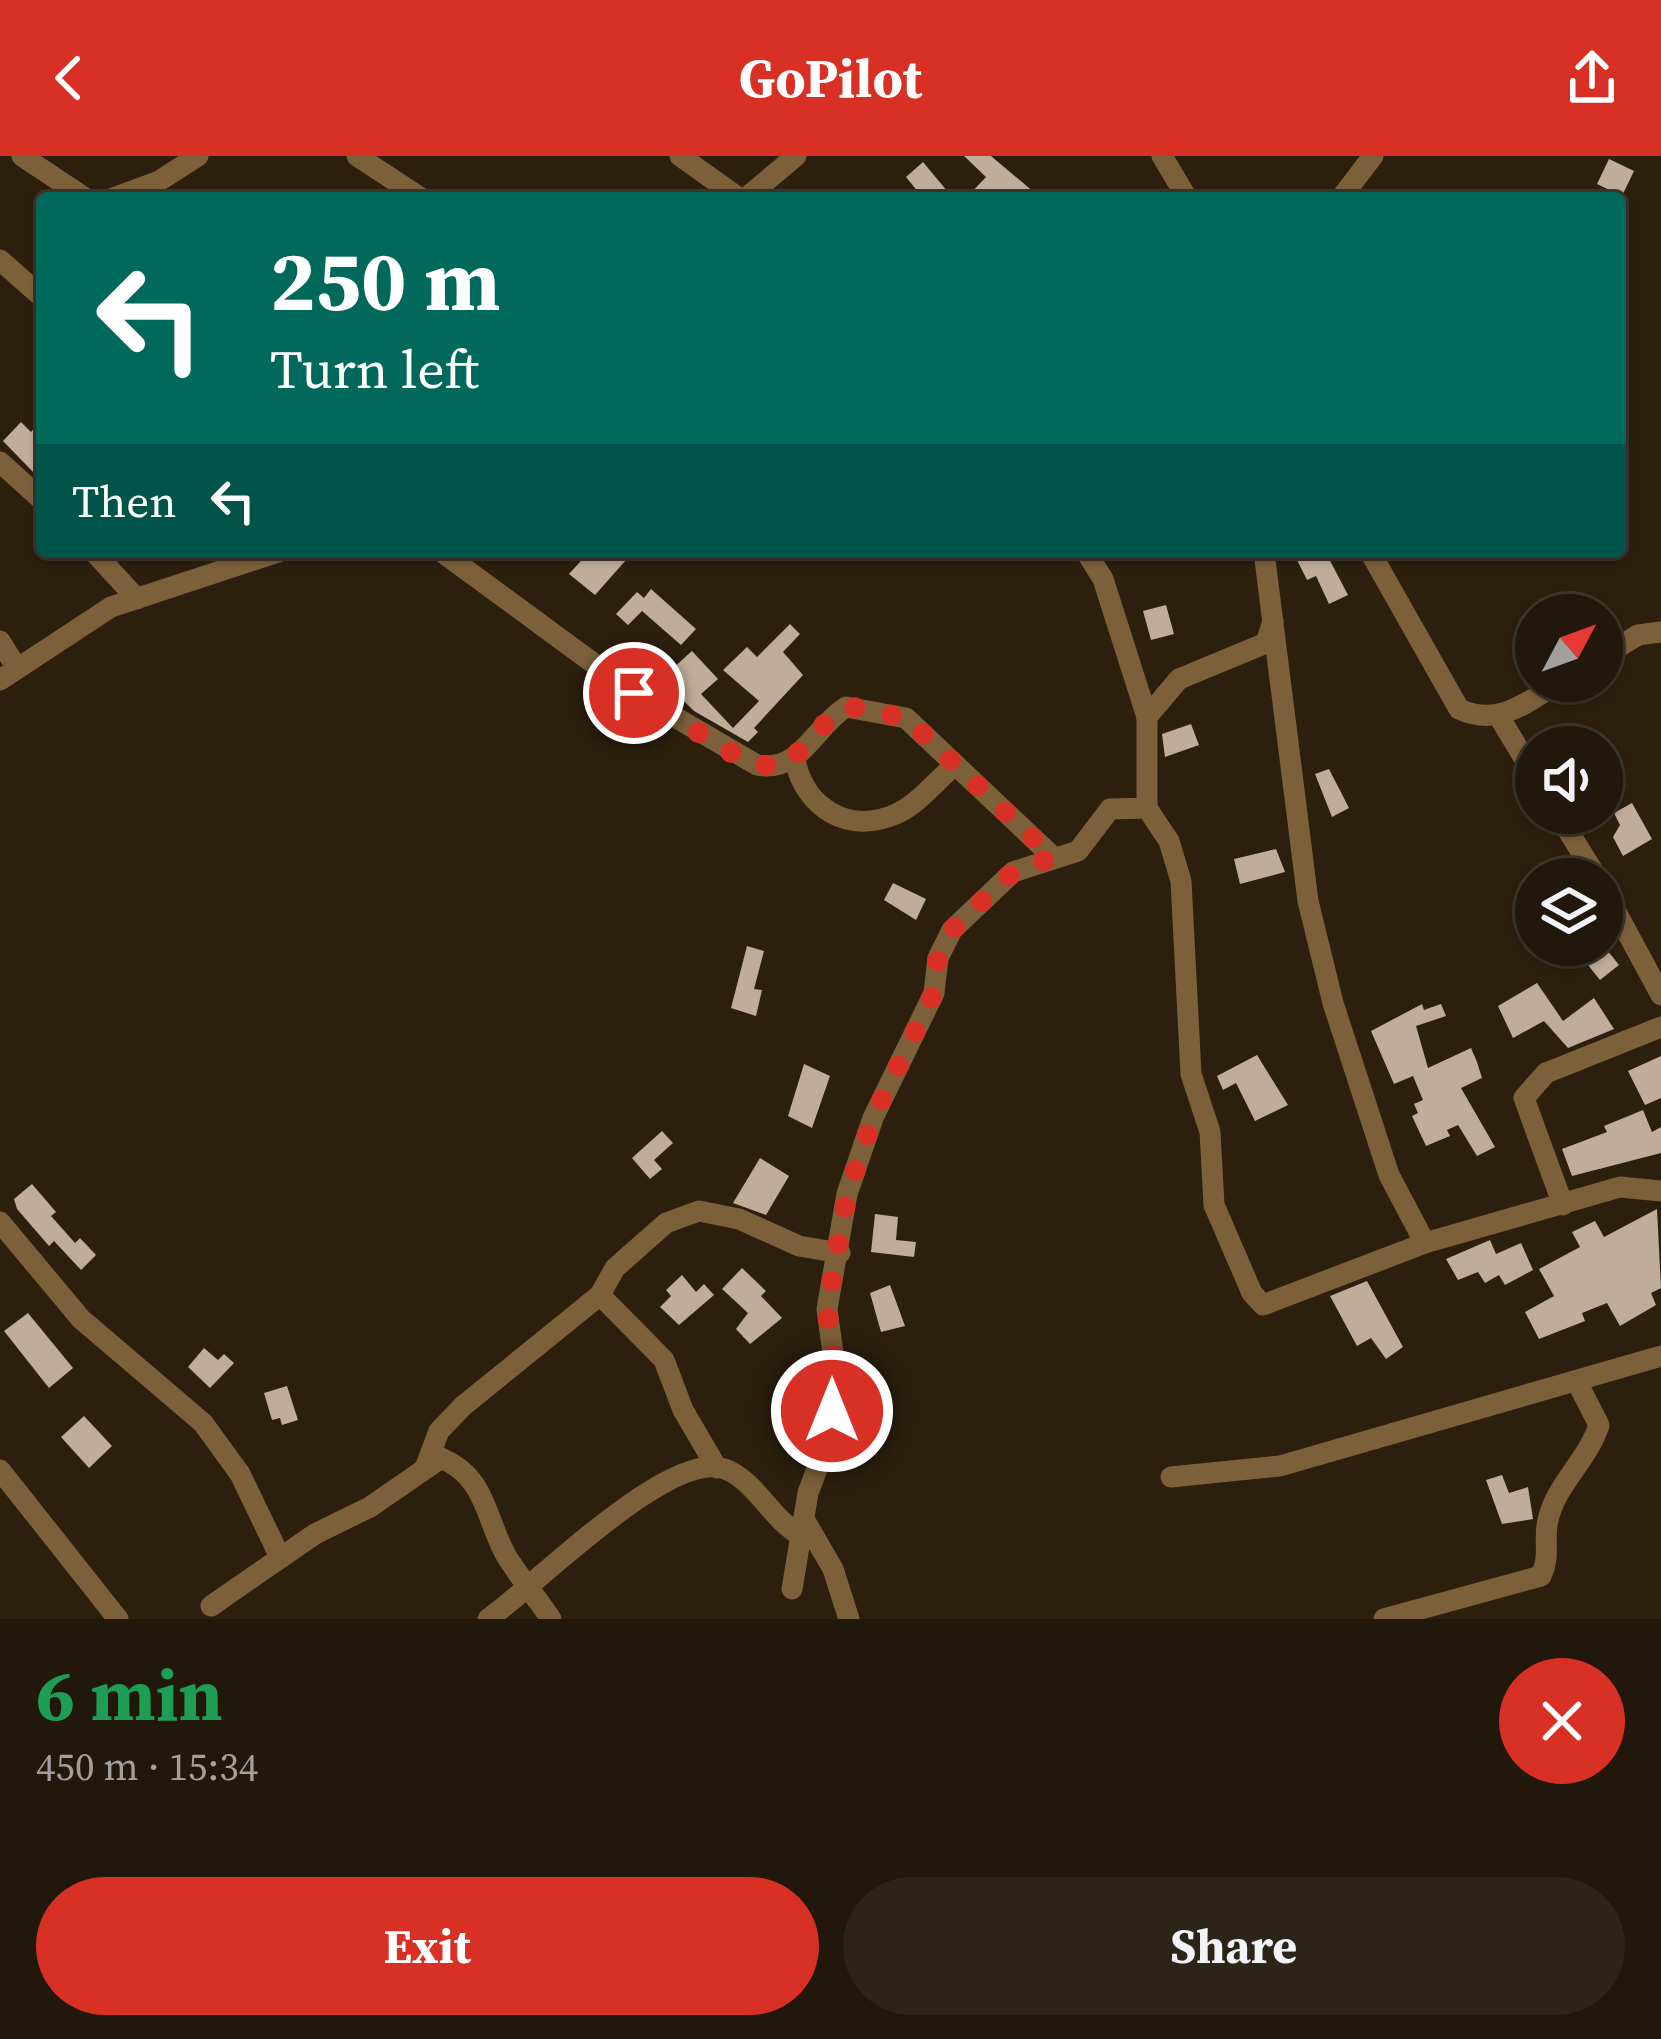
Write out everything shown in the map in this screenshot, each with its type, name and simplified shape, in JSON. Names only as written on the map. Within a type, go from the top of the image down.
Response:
[{"type":"street","points":[[22,156],[76,192]]},
{"type":"street","points":[[129,192],[159,181],[198,156]]},
{"type":"street","points":[[357,156],[412,192]]},
{"type":"street","points":[[680,156],[734,192]]},
{"type":"street","points":[[775,188],[796,156]]},
{"type":"street","points":[[1162,156],[1183,192]]},
{"type":"street","points":[[1346,192],[1373,156]]},
{"type":"street","points":[[0,260],[36,292]]},
{"type":"street","points":[[0,462],[36,495]]},
{"type":"street","points":[[99,558],[137,599]]},
{"type":"street","points":[[0,641],[9,674],[111,607],[260,558]]},
{"type":"street","points":[[450,558],[644,700],[740,758],[776,768],[795,760],[827,719],[846,706],[906,718],[1053,857]]},
{"type":"street","points":[[1090,558],[1103,580],[1147,717],[1147,808],[1169,841],[1181,881],[1191,1074],[1210,1132],[1214,1204],[1252,1293],[1263,1305],[1425,1243],[1661,1173]]},
{"type":"street","points":[[1265,558],[1308,901],[1333,1004],[1389,1174],[1425,1243]]},
{"type":"street","points":[[1373,558],[1460,709],[1480,719],[1498,716],[1524,702]]},
{"type":"street","points":[[1147,717],[1179,679],[1266,643],[1273,621]]},
{"type":"street","points":[[1623,644],[1638,635],[1661,632]]},
{"type":"street","points":[[1498,716],[1515,744]]},
{"type":"street","points":[[795,760],[799,781],[813,802],[837,818],[866,822],[898,814],[955,765]]},
{"type":"street","points":[[792,1589],[837,1383],[827,1309],[847,1195],[873,1118],[934,993],[938,958],[952,930],[1013,872],[1078,851],[1110,809],[1147,808]]},
{"type":"street","points":[[1623,925],[1661,995]]},
{"type":"street","points":[[1563,1205],[1524,1098],[1546,1073],[1661,1027]]},
{"type":"street","points":[[1620,1187],[1661,1191]]},
{"type":"street","points":[[425,1468],[439,1431],[463,1406],[599,1295],[615,1268],[666,1223],[699,1211],[739,1219],[799,1246],[839,1253]]},
{"type":"street","points":[[0,1222],[81,1319],[203,1423],[240,1474],[280,1557]]},
{"type":"street","points":[[599,1295],[664,1360],[683,1410],[718,1468]]},
{"type":"street","points":[[1171,1478],[1280,1466],[1661,1356]]},
{"type":"street","points":[[1384,1619],[1540,1576],[1550,1557],[1547,1520],[1565,1483],[1592,1448],[1599,1426],[1577,1382]]},
{"type":"street","points":[[211,1606],[280,1557],[370,1508],[441,1458],[470,1476],[485,1499],[506,1555],[550,1619]]},
{"type":"street","points":[[488,1619],[531,1589],[634,1497],[707,1466],[728,1469],[803,1527],[833,1569],[848,1619]]},
{"type":"street","points":[[0,1470],[118,1619]]},
{"type":"building","points":[[964,156],[991,156],[1034,192],[972,192],[986,177]]},
{"type":"building","points":[[1609,159],[1634,171],[1624,192],[1597,184]]},
{"type":"building","points":[[923,162],[948,192],[918,192],[906,177]]},
{"type":"building","points":[[21,422],[31,432],[36,427],[33,472],[3,441]]},
{"type":"building","points":[[584,558],[626,560],[595,595],[569,574]]},
{"type":"building","points":[[1296,558],[1329,558],[1348,595],[1329,604],[1316,576],[1307,580]]},
{"type":"building","points":[[651,589],[696,629],[681,645],[642,611],[628,625],[616,614],[637,592],[644,598]]},
{"type":"building","points":[[1166,605],[1174,634],[1151,640],[1143,611]]},
{"type":"building","points":[[790,624],[800,634],[783,652],[803,675],[754,728],[758,732],[748,742],[694,711],[661,679],[692,651],[718,679],[701,694],[733,728],[759,701],[723,670],[747,647],[757,657]]},
{"type":"building","points":[[1191,724],[1199,745],[1165,757],[1162,734]]},
{"type":"building","points":[[1329,769],[1349,808],[1332,817],[1315,774]]},
{"type":"building","points":[[1632,803],[1652,839],[1623,856],[1613,837],[1623,834],[1623,808]]},
{"type":"building","points":[[1276,849],[1285,872],[1240,884],[1234,859]]},
{"type":"building","points":[[893,883],[926,899],[916,920],[884,900]]},
{"type":"building","points":[[747,946],[764,951],[754,989],[762,990],[756,1016],[731,1008]]},
{"type":"building","points":[[1589,966],[1618,966],[1600,980]]},
{"type":"building","points":[[1537,983],[1563,1021],[1594,998],[1614,1029],[1568,1048],[1544,1021],[1513,1038],[1498,1006]]},
{"type":"building","points":[[1422,1004],[1424,1010],[1441,1004],[1446,1016],[1416,1026],[1428,1068],[1471,1048],[1477,1062],[1482,1078],[1461,1088],[1495,1147],[1477,1156],[1458,1125],[1447,1130],[1450,1136],[1426,1146],[1412,1116],[1418,1113],[1414,1104],[1423,1100],[1413,1076],[1394,1084],[1371,1031]]},
{"type":"building","points":[[1257,1055],[1288,1105],[1255,1121],[1236,1083],[1223,1090],[1217,1076]]},
{"type":"building","points":[[1661,1056],[1661,1098],[1645,1105],[1628,1071]]},
{"type":"building","points":[[804,1064],[830,1076],[812,1128],[788,1116]]},
{"type":"building","points":[[1643,1110],[1652,1132],[1661,1127],[1661,1153],[1572,1176],[1562,1149],[1607,1132],[1604,1126]]},
{"type":"building","points":[[662,1131],[673,1143],[654,1160],[662,1169],[650,1179],[632,1158]]},
{"type":"building","points":[[760,1158],[789,1176],[766,1215],[733,1203]]},
{"type":"building","points":[[32,1184],[75,1243],[80,1238],[96,1255],[81,1270],[54,1241],[49,1246],[17,1209],[14,1199]]},
{"type":"building","points":[[1657,1209],[1661,1288],[1651,1293],[1656,1305],[1620,1326],[1607,1303],[1582,1313],[1585,1321],[1539,1339],[1525,1312],[1554,1296],[1539,1269],[1580,1247],[1572,1232],[1595,1221],[1604,1237]]},
{"type":"building","points":[[875,1214],[898,1217],[896,1240],[916,1242],[914,1257],[871,1252]]},
{"type":"building","points":[[1490,1240],[1496,1254],[1521,1243],[1533,1270],[1505,1285],[1499,1275],[1485,1283],[1478,1272],[1458,1280],[1446,1259]]},
{"type":"building","points":[[742,1268],[766,1291],[761,1296],[782,1318],[750,1344],[736,1329],[748,1313],[722,1289]]},
{"type":"building","points":[[682,1275],[696,1292],[704,1284],[714,1295],[679,1325],[660,1307],[671,1296],[666,1290]]},
{"type":"building","points":[[1367,1281],[1403,1347],[1386,1359],[1371,1338],[1357,1346],[1330,1296]]},
{"type":"building","points":[[890,1285],[905,1326],[881,1332],[870,1293]]},
{"type":"building","points":[[28,1313],[73,1368],[49,1388],[4,1331]]},
{"type":"building","points":[[204,1348],[218,1360],[224,1354],[234,1363],[210,1388],[188,1367]]},
{"type":"building","points":[[287,1386],[298,1420],[282,1425],[280,1418],[272,1420],[264,1393]]},
{"type":"building","points":[[84,1416],[112,1446],[89,1468],[61,1437]]},
{"type":"building","points":[[1502,1475],[1509,1493],[1528,1487],[1533,1519],[1502,1524],[1486,1480]]},
{"type":"route","points":[[634,693],[740,758],[776,768],[795,760],[827,719],[846,706],[906,718],[1053,857],[1013,872],[993,896],[952,930],[938,958],[934,993],[873,1118],[847,1195],[827,1309],[837,1383],[832,1411]]}]
